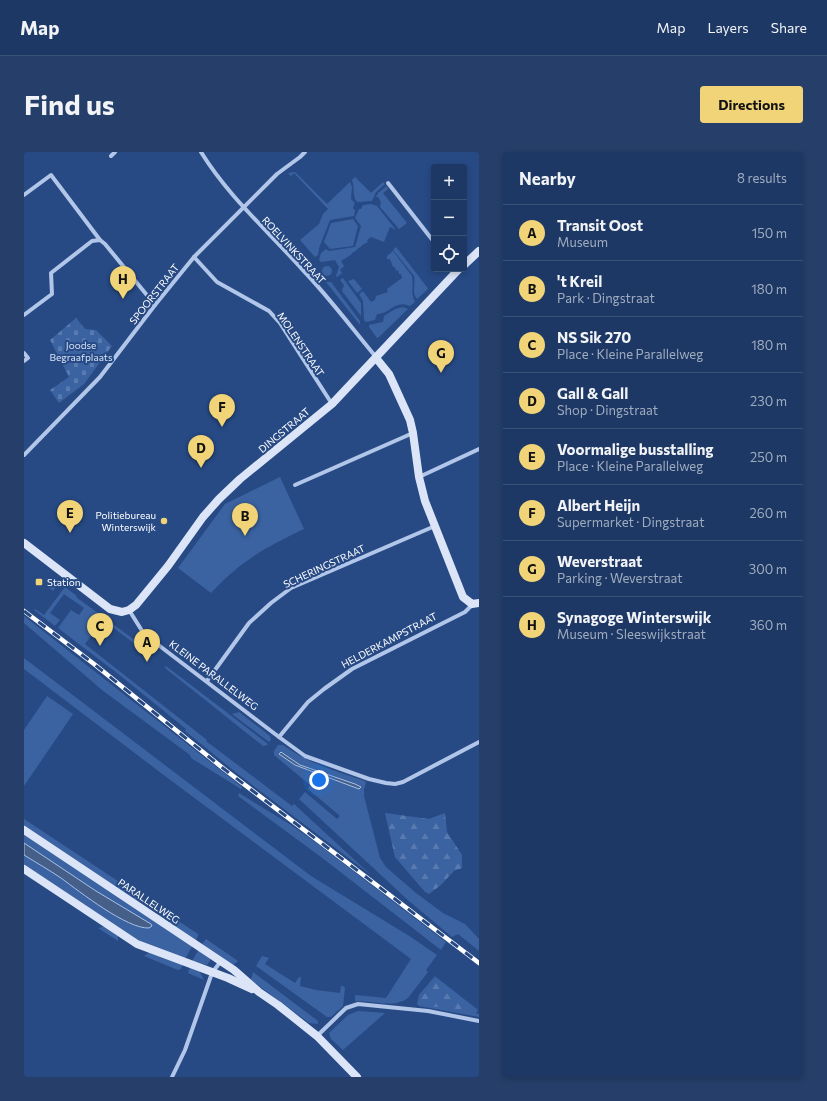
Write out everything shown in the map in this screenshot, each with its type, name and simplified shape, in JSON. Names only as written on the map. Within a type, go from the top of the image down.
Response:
[{"type":"street","points":[[111,156],[115,152]]},
{"type":"street","name":"ROELVINKSTRAAT","points":[[201,152],[208,164],[243,207],[314,282],[376,358]]},
{"type":"street","name":"SPOORSTRAAT","points":[[24,455],[100,376],[194,257],[284,168],[306,152]]},
{"type":"street","points":[[24,195],[50,175],[100,240],[105,244],[155,305]]},
{"type":"street","points":[[388,183],[431,238]]},
{"type":"street","points":[[24,315],[52,294],[51,273],[92,242],[100,240]]},
{"type":"street","name":"DINGSTRAAT","points":[[467,262],[479,251]]},
{"type":"street","name":"MOLENSTRAAT","points":[[194,257],[218,282],[269,311],[280,323],[332,404]]},
{"type":"street","name":"DINGSTRAAT","points":[[129,610],[142,600],[203,517],[219,499],[240,479],[332,404],[456,272]]},
{"type":"street","points":[[24,353],[28,358],[24,361]]},
{"type":"street","points":[[376,358],[389,374],[408,416],[413,433],[419,477],[425,500],[463,597],[476,604]]},
{"type":"street","points":[[295,485],[413,433]]},
{"type":"street","points":[[419,477],[479,449]]},
{"type":"street","name":"SCHERINGSTRAAT","points":[[207,681],[249,624],[271,603],[291,588],[435,526]]},
{"type":"street","points":[[24,543],[110,609],[122,612],[129,610]]},
{"type":"street","name":"HELDERKAMPSTRAAT","points":[[279,737],[308,702],[352,669],[465,612],[476,604]]},
{"type":"street","name":"KLEINE PARALLELWEG","points":[[129,610],[144,634],[305,756],[369,779],[395,784],[402,782],[479,742]]},
{"type":"street","name":"PARALLELWEG","points":[[24,830],[238,973],[259,992],[317,1036],[357,1077]]},
{"type":"street","name":"PARALLELWEG","points":[[24,869],[137,944],[212,972],[259,992]]},
{"type":"street","points":[[172,1077],[185,1050],[212,972],[220,961]]},
{"type":"street","points":[[317,1036],[346,1008],[358,1004],[428,1011],[479,1021]]},
{"type":"green space","points":[[295,172],[327,204],[350,182],[352,187],[351,199],[355,203],[353,208],[355,211],[354,216],[330,220],[319,248],[318,255],[315,257],[300,240],[319,224],[323,214],[328,209],[294,173],[291,176],[288,173]]},
{"type":"green space","points":[[355,177],[371,193],[383,182],[385,184],[376,192],[372,201],[357,202],[352,180]]},
{"type":"green space","points":[[387,186],[388,189],[383,193],[407,223],[399,229],[380,207],[381,202],[378,197],[376,197],[378,193]]},
{"type":"green space","points":[[371,204],[377,206],[396,230],[390,227],[384,242],[371,237],[367,240],[368,242],[341,261],[344,266],[340,270],[342,273],[337,277],[339,267],[335,260],[321,262],[319,260],[321,253],[326,249],[329,251],[355,247],[361,226],[355,218],[359,209],[361,209],[363,205]]},
{"type":"green space","points":[[353,219],[358,226],[353,246],[330,249],[324,242],[331,223]]},
{"type":"green space","points":[[396,247],[428,289],[417,299],[414,294],[414,276],[393,250]]},
{"type":"green space","points":[[393,251],[412,276],[415,302],[410,306],[405,304],[396,305],[386,312],[377,314],[375,320],[366,322],[364,320],[363,301],[359,294],[363,291],[371,302],[375,300],[376,296],[388,292],[387,289],[402,278],[398,270],[396,271],[395,267],[393,267],[390,259],[387,259],[387,256]]},
{"type":"green space","points":[[325,266],[329,266],[331,267],[331,275],[325,276],[322,273],[322,269]]},
{"type":"green space","points":[[343,278],[361,303],[361,316],[342,291],[344,285],[340,280]]},
{"type":"green space","points":[[354,279],[362,289],[357,293],[348,281]]},
{"type":"green space","points":[[326,282],[331,282],[360,321],[360,325]]},
{"type":"green space","points":[[403,307],[408,309],[377,338],[369,325],[383,322],[384,316],[395,309]]},
{"type":"green space","name":"Joodse Begraafplaats","points":[[76,318],[85,329],[96,330],[112,346],[84,384],[59,403],[50,390],[69,377],[50,340]]},
{"type":"green space","points":[[280,477],[304,529],[277,542],[254,556],[232,572],[211,593],[178,568],[225,504]]},
{"type":"green space","points":[[54,578],[60,582],[53,591],[48,587]]},
{"type":"green space","points":[[65,587],[77,596],[76,597],[136,641],[135,644],[103,620],[85,644],[207,740],[206,741],[292,806],[294,804],[371,875],[238,774],[122,677],[58,628],[71,610],[79,615],[84,608],[64,594],[50,613],[60,620],[55,626],[34,610],[35,609],[44,615]]},
{"type":"green space","points":[[24,616],[242,787],[241,789],[191,758],[190,755],[102,690],[24,623]]},
{"type":"green space","points":[[24,658],[311,876],[411,937],[437,955],[426,970],[428,972],[408,998],[389,1004],[355,1001],[355,995],[386,998],[411,959],[24,669]]},
{"type":"green space","points":[[166,666],[268,744],[263,746],[165,668]]},
{"type":"green space","points":[[47,696],[73,714],[24,786],[24,730]]},
{"type":"green space","points":[[239,712],[270,736],[271,740],[269,742],[232,714]]},
{"type":"green space","points":[[278,745],[283,745],[302,757],[322,766],[365,781],[364,796],[380,858],[386,867],[416,893],[443,913],[465,924],[479,939],[479,951],[458,934],[452,937],[409,901],[299,799],[305,792],[337,819],[340,816],[308,789],[310,785],[274,755],[274,751]]},
{"type":"green space","points":[[239,793],[291,825],[318,844],[446,942],[441,950],[321,857],[238,796]]},
{"type":"green space","points":[[385,813],[429,819],[445,813],[447,832],[462,855],[462,868],[454,871],[441,885],[429,894],[425,892],[395,857]]},
{"type":"green space","points":[[24,819],[198,934],[196,940],[24,826]]},
{"type":"green space","points":[[24,833],[193,945],[185,959],[136,939],[24,865]]},
{"type":"green space","points":[[106,926],[118,934],[118,941],[98,928]]},
{"type":"green space","points":[[206,939],[238,961],[232,966],[202,944]]},
{"type":"green space","points":[[199,949],[210,957],[210,961],[207,965],[192,961]]},
{"type":"green space","points":[[150,952],[183,964],[181,969],[178,970],[144,956]]},
{"type":"green space","points":[[262,956],[269,958],[265,964],[295,983],[299,977],[301,977],[300,986],[340,993],[341,986],[343,986],[345,988],[343,1006],[331,1017],[327,1017],[256,966]]},
{"type":"green space","points":[[190,967],[200,972],[204,980],[188,973]]},
{"type":"green space","points":[[253,972],[318,1021],[318,1024],[309,1023],[251,980]]},
{"type":"green space","points":[[435,976],[436,977],[419,999],[479,1014],[479,1017],[419,1006],[417,1004],[419,995]]},
{"type":"green space","points":[[436,977],[478,1010],[476,1013],[418,1004],[419,999]]},
{"type":"green space","points":[[358,1011],[385,1013],[343,1050],[331,1039],[329,1033],[348,1015]]},
{"type":"shaded area","points":[[281,752],[300,765],[361,787],[359,789],[295,765],[279,754]]},
{"type":"shaded area","points":[[24,843],[152,926],[149,928],[140,927],[129,923],[104,909],[61,878],[24,855]]},
{"type":"railway","points":[[24,611],[94,664],[224,769],[479,963]]},
{"type":"place","name":"Synagoge Winterswijk","points":[[123,299]]},
{"type":"place","name":"Weverstraat","points":[[441,373]]},
{"type":"place","name":"Albert Heijn","points":[[222,427]]},
{"type":"place","name":"Gall & Gall","points":[[201,468]]},
{"type":"place","name":"Politiebureau Winterswijk","points":[[164,521]]},
{"type":"place","name":"Voormalige busstalling","points":[[70,533]]},
{"type":"place","name":"'t Kreil","points":[[245,536]]},
{"type":"place","name":"Station","points":[[39,582]]},
{"type":"place","name":"NS Sik 270","points":[[100,646]]},
{"type":"place","name":"Transit Oost","points":[[147,662]]}]
